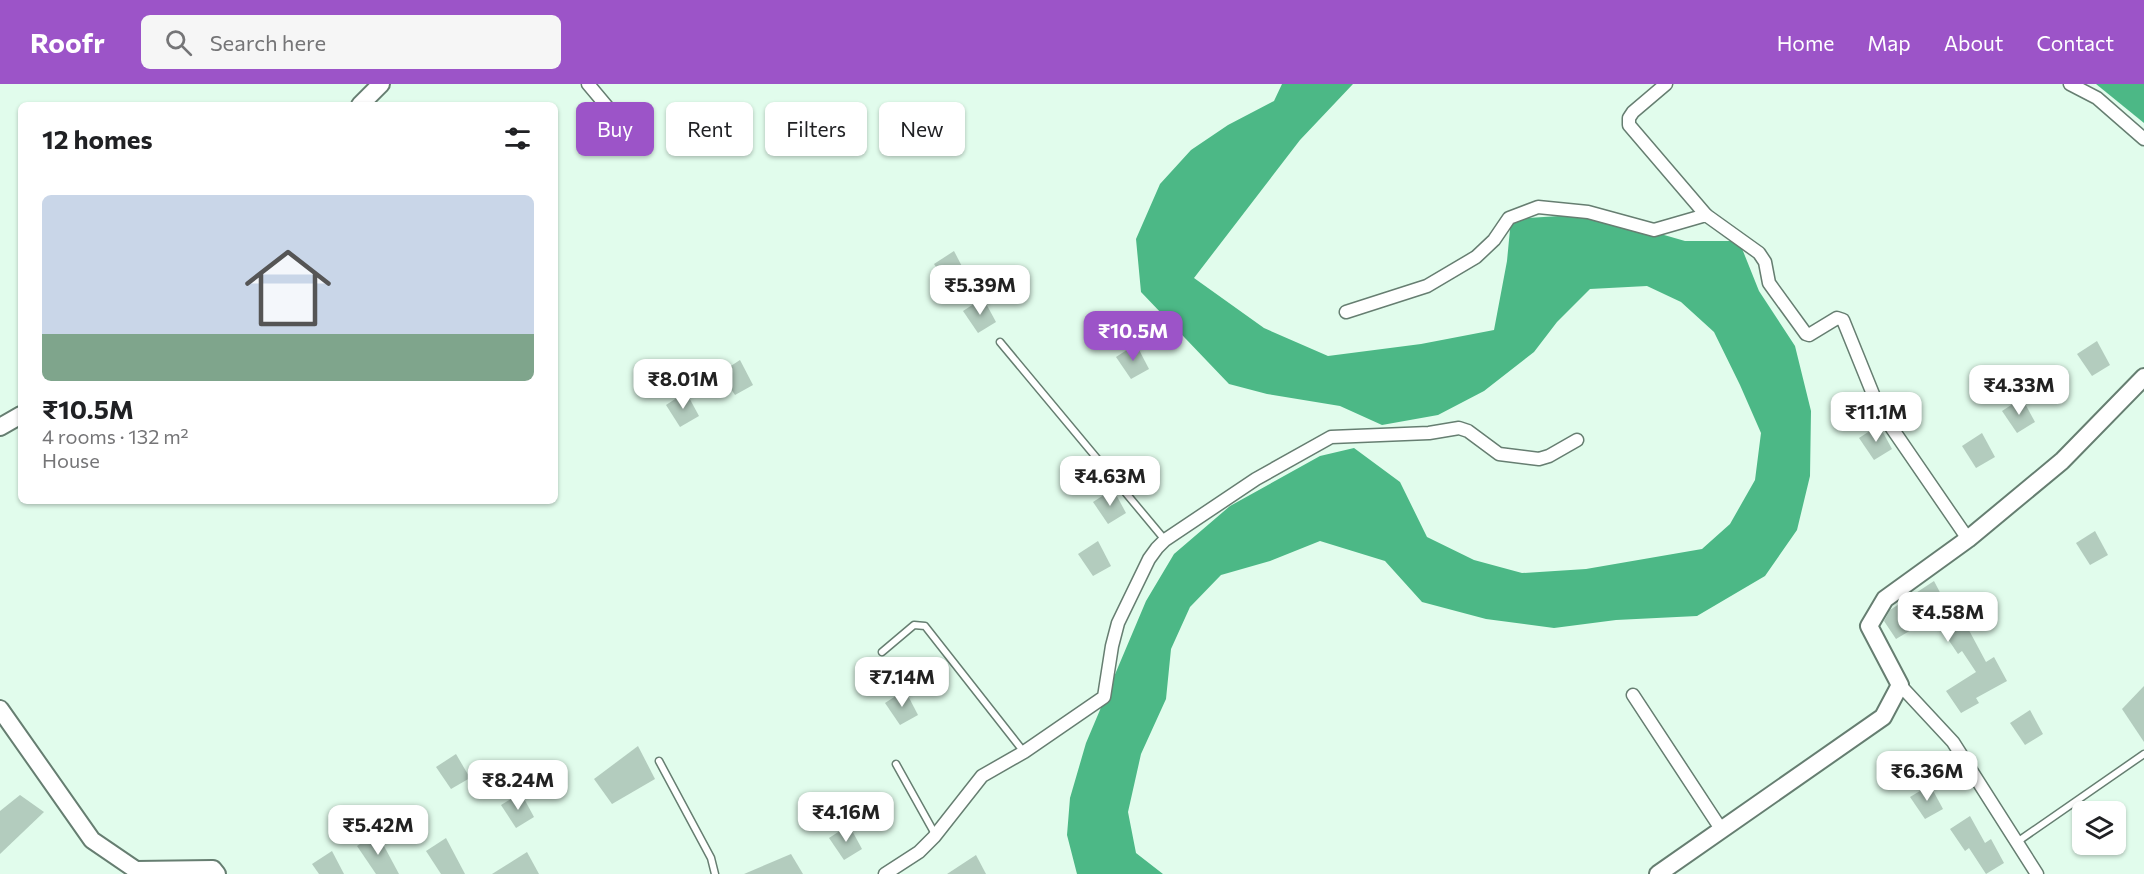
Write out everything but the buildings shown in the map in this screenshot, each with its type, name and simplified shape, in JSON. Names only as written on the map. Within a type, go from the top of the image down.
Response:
[{"type":"street","points":[[363,102],[381,84]]},
{"type":"street","points":[[588,84],[603,102]]},
{"type":"street","points":[[1666,84],[1632,112],[1629,125],[1706,215],[1759,253],[1765,262],[1769,283],[1806,334],[1837,318],[1843,320],[1877,404],[1968,539]]},
{"type":"street","points":[[2070,84],[2097,98],[2144,139]]},
{"type":"street","points":[[1346,312],[1427,286],[1476,257],[1494,240],[1509,218],[1538,207],[1588,212],[1654,230],[1706,215]]},
{"type":"street","points":[[2037,874],[1953,742],[1900,686],[1869,626],[1885,599],[1968,539],[2062,461],[2144,377]]},
{"type":"street","points":[[0,427],[18,417]]},
{"type":"street","points":[[885,874],[919,852],[982,776],[1024,752],[1105,696],[1112,646],[1118,623],[1149,559],[1165,540],[1256,479],[1335,436],[1429,433],[1459,428],[1468,431],[1499,454],[1539,459],[1577,440]]},
{"type":"street","points":[[1658,874],[1883,717],[1900,686]]},
{"type":"street","points":[[1633,695],[1721,829]]},
{"type":"street","points":[[0,709],[92,840],[136,870],[213,868],[217,874]]},
{"type":"lane","points":[[1000,342],[1165,540]]},
{"type":"lane","points":[[882,652],[914,625],[925,626],[1024,752]]},
{"type":"lane","points":[[2017,842],[2144,754]]},
{"type":"lane","points":[[659,761],[711,858],[715,874]]},
{"type":"lane","points":[[896,764],[936,834]]},
{"type":"shaded area","points":[[1282,84],[1353,84],[1300,140],[1194,278],[1264,328],[1328,356],[1421,344],[1494,330],[1507,261],[1511,219],[1591,214],[1685,241],[1739,241],[1759,291],[1795,346],[1811,411],[1810,476],[1797,530],[1765,576],[1697,616],[1616,620],[1554,628],[1486,619],[1422,602],[1385,561],[1320,541],[1270,561],[1221,575],[1190,607],[1171,649],[1166,699],[1141,754],[1128,812],[1136,853],[1163,874],[1077,874],[1067,835],[1070,798],[1086,743],[1146,601],[1174,554],[1230,506],[1320,456],[1354,448],[1400,482],[1427,537],[1474,560],[1522,573],[1586,569],[1702,549],[1730,524],[1755,480],[1761,433],[1714,332],[1681,302],[1647,286],[1590,289],[1557,322],[1534,352],[1484,391],[1438,415],[1382,425],[1340,406],[1267,394],[1229,384],[1141,292],[1136,239],[1160,184],[1191,150],[1228,125],[1274,101]]},
{"type":"shaded area","points":[[2096,84],[2144,84],[2144,123]]}]
